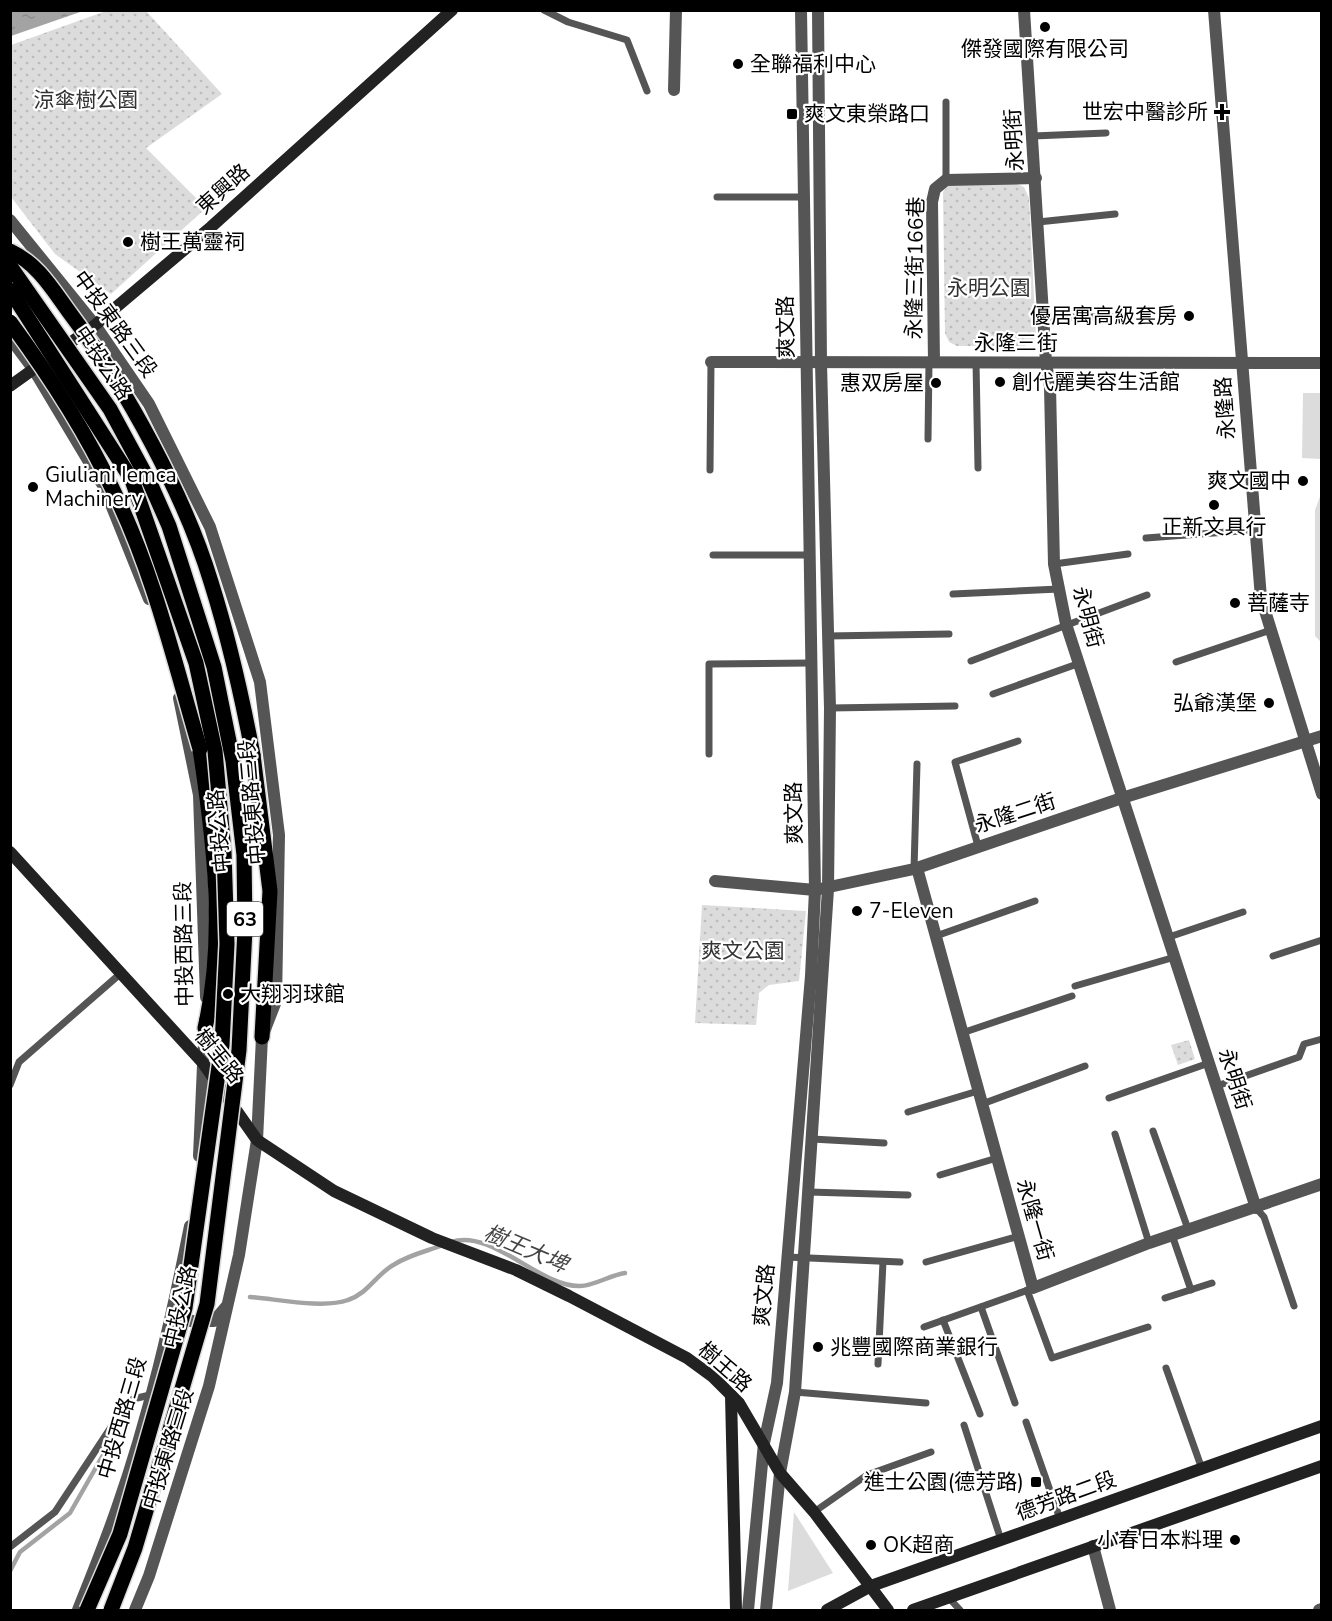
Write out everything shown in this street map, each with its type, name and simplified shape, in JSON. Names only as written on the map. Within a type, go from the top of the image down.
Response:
[{"type":"main road","points":[[10,251],[35,266],[84,332],[129,403],[184,510],[211,580],[241,691],[254,755],[270,891],[262,1036]]},
{"type":"main road","name":"中投公路","points":[[10,266],[110,409],[150,483],[169,526],[214,666],[233,761],[244,855],[245,929],[239,1050],[207,1304],[135,1548],[111,1611]]},
{"type":"main road","name":"中投公路","points":[[10,290],[132,480],[196,663],[215,751],[224,852],[226,944],[222,1045],[185,1308],[120,1534],[87,1611]]},
{"type":"main road","points":[[10,322],[53,381],[114,490],[157,602],[200,749],[209,806],[218,945],[213,992],[204,1028]]},
{"type":"street","name":"東興路","points":[[10,386],[95,325],[219,219],[452,10]]},
{"type":"street","points":[[674,90],[676,10]]},
{"type":"street","name":"爽文路","points":[[748,1611],[764,1443],[777,1383],[822,889],[808,555],[801,10]]},
{"type":"street","name":"爽文路","points":[[766,1611],[780,1473],[795,1392],[813,1139],[830,708],[821,363],[818,10]]},
{"type":"street","name":"永明街","points":[[1024,10],[1050,387],[1054,564],[1066,624],[1256,1208]]},
{"type":"street","name":"永隆路","points":[[1214,10],[1261,598],[1322,794]]},
{"type":"street","points":[[946,180],[1036,178]]},
{"type":"street","name":"永隆三街166巷","points":[[931,362],[932,202],[935,189],[939,183],[946,180]]},
{"type":"street","name":"中投東路三段","points":[[10,220],[95,325],[148,404],[210,527],[260,682],[279,835],[276,1001],[262,1036],[257,1140],[239,1255],[209,1386],[149,1576],[135,1611]]},
{"type":"street","name":"中投西路三段","points":[[10,338],[34,370],[104,487],[167,643],[199,795],[204,1028],[198,1165],[193,1212],[177,1291],[150,1395],[117,1508],[78,1611]]},
{"type":"street","name":"永隆三街","points":[[711,362],[1322,363]]},
{"type":"street","name":"永隆二街","points":[[715,882],[822,889],[915,868],[1122,798],[1322,736]]},
{"type":"street","name":"樹王路","points":[[10,852],[203,1063],[257,1140],[334,1191],[457,1249],[516,1270],[644,1334],[687,1358],[713,1377],[739,1403],[780,1473],[814,1512],[888,1611]]},
{"type":"street","name":"永隆一街","points":[[915,868],[1019,1236],[1030,1289],[1149,1243],[1322,1184]]},
{"type":"street","points":[[177,1291],[179,1309],[190,1321],[214,1320],[228,1305]]},
{"type":"street","points":[[731,1395],[736,1611]]},
{"type":"street","name":"德芳路二段","points":[[827,1611],[870,1586],[1322,1426]]},
{"type":"street","points":[[913,1611],[1322,1466]]},
{"type":"street","points":[[1093,1546],[1110,1611]]},
{"type":"lane","points":[[544,10],[568,22],[627,40],[647,91]]},
{"type":"lane","points":[[946,102],[946,180]]},
{"type":"lane","points":[[1034,136],[1106,133]]},
{"type":"lane","points":[[717,197],[803,197]]},
{"type":"lane","points":[[1038,222],[1115,214]]},
{"type":"lane","points":[[1044,317],[1119,317]]},
{"type":"lane","points":[[710,470],[711,362]]},
{"type":"lane","points":[[928,439],[931,362]]},
{"type":"lane","points":[[976,362],[978,468]]},
{"type":"lane","points":[[1146,538],[1254,530]]},
{"type":"lane","points":[[1054,564],[1128,554]]},
{"type":"lane","points":[[713,555],[808,555]]},
{"type":"lane","points":[[953,594],[1059,589]]},
{"type":"lane","points":[[971,662],[1066,624],[1148,595]]},
{"type":"lane","points":[[1176,662],[1271,630]]},
{"type":"lane","points":[[827,636],[949,634]]},
{"type":"lane","points":[[709,753],[709,664],[811,663]]},
{"type":"lane","points":[[993,694],[1080,663]]},
{"type":"lane","points":[[830,708],[955,706]]},
{"type":"lane","points":[[978,846],[955,762],[1018,741]]},
{"type":"lane","points":[[915,868],[917,764]]},
{"type":"lane","points":[[936,936],[1035,902]]},
{"type":"lane","points":[[1169,937],[1243,912]]},
{"type":"lane","points":[[1273,956],[1322,940]]},
{"type":"lane","points":[[1075,986],[1175,957]]},
{"type":"lane","points":[[10,1085],[20,1062],[120,974]]},
{"type":"lane","points":[[962,1034],[1072,996]]},
{"type":"lane","points":[[1217,1086],[1299,1057],[1304,1044],[1322,1039]]},
{"type":"lane","points":[[1109,1098],[1209,1063]]},
{"type":"lane","points":[[982,1104],[1086,1066]]},
{"type":"lane","points":[[908,1112],[978,1091]]},
{"type":"lane","points":[[1153,1131],[1188,1229]]},
{"type":"lane","points":[[1114,1134],[1149,1243]]},
{"type":"lane","points":[[813,1139],[884,1143]]},
{"type":"lane","points":[[940,1175],[997,1158]]},
{"type":"lane","points":[[809,1192],[908,1195]]},
{"type":"lane","points":[[1256,1208],[1264,1217],[1294,1306]]},
{"type":"lane","points":[[1172,1235],[1191,1290]]},
{"type":"lane","points":[[926,1262],[1019,1236]]},
{"type":"lane","points":[[787,1257],[900,1262]]},
{"type":"lane","points":[[878,1364],[883,1262]]},
{"type":"lane","points":[[1165,1298],[1212,1283]]},
{"type":"lane","points":[[924,1327],[1030,1289],[1052,1358],[1148,1327]]},
{"type":"lane","points":[[981,1307],[1015,1403]]},
{"type":"lane","points":[[943,1320],[980,1414]]},
{"type":"lane","points":[[1166,1368],[1202,1469]]},
{"type":"lane","points":[[795,1392],[926,1403]]},
{"type":"lane","points":[[10,1547],[55,1512],[121,1412],[133,1399],[150,1395]]},
{"type":"lane","points":[[1026,1422],[1060,1519]]},
{"type":"lane","points":[[964,1425],[1001,1540]]},
{"type":"lane","points":[[814,1512],[867,1475],[931,1452]]},
{"type":"lane","points":[[948,1598],[960,1611]]},
{"type":"green space","name":"涼傘樹公園","points":[[106,11],[146,11],[222,94],[146,148],[206,208],[111,294],[55,254],[11,197],[11,45]]},
{"type":"green space","name":"永明公園","points":[[1017,184],[1024,187],[1029,198],[1036,337],[1025,346],[957,346],[949,342],[945,333],[943,192],[949,185]]},
{"type":"green space","points":[[1303,393],[1321,393],[1321,459],[1302,458]]},
{"type":"green space","points":[[1321,494],[1321,642],[1315,636],[1315,510]]},
{"type":"green space","name":"爽文公園","points":[[702,905],[806,911],[799,981],[769,985],[759,993],[756,1025],[695,1023]]},
{"type":"green space","points":[[1189,1040],[1195,1059],[1178,1065],[1171,1045]]},
{"type":"green space","points":[[794,1512],[833,1573],[788,1591]]},
{"type":"water","points":[[11,10],[83,10],[83,11],[11,36]]},
{"type":"waterway","name":"樹王大埤","points":[[451,1242],[467,1240],[483,1243],[548,1278],[564,1284],[585,1286],[625,1273]]},
{"type":"waterway","name":"樹王大埤","points":[[250,1297],[313,1304],[338,1303],[362,1293],[388,1268],[400,1261],[443,1245]]},
{"type":"waterway","name":"樹王大埤","points":[[10,1571],[20,1552],[70,1513],[123,1420]]},
{"type":"place","name":"傑發國際有限公司","points":[[1045,27]]},
{"type":"place","name":"全聯福利中心","points":[[738,64]]},
{"type":"place","name":"世宏中醫診所","points":[[1222,112]]},
{"type":"place","name":"爽文東榮路口","points":[[792,114]]},
{"type":"place","name":"樹王萬靈祠","points":[[128,242]]},
{"type":"place","name":"優居寓高級套房","points":[[1189,316]]},
{"type":"place","name":"創代麗美容生活館","points":[[1000,382]]},
{"type":"place","name":"惠双房屋","points":[[936,383]]},
{"type":"place","name":"爽文國中","points":[[1303,481]]},
{"type":"place","name":"Giuliani Iemca Machinery","points":[[33,487]]},
{"type":"place","name":"正新文具行","points":[[1214,505]]},
{"type":"place","name":"菩薩寺","points":[[1235,603]]},
{"type":"place","name":"弘爺漢堡","points":[[1269,703]]},
{"type":"place","name":"7-Eleven","points":[[857,911]]},
{"type":"place","name":"大翔羽球館","points":[[228,994]]},
{"type":"place","name":"兆豐國際商業銀行","points":[[818,1347]]},
{"type":"place","name":"進士公園(德芳路)","points":[[1036,1482]]},
{"type":"place","name":"小春日本料理","points":[[1235,1540]]},
{"type":"place","name":"OK超商","points":[[871,1545]]}]
